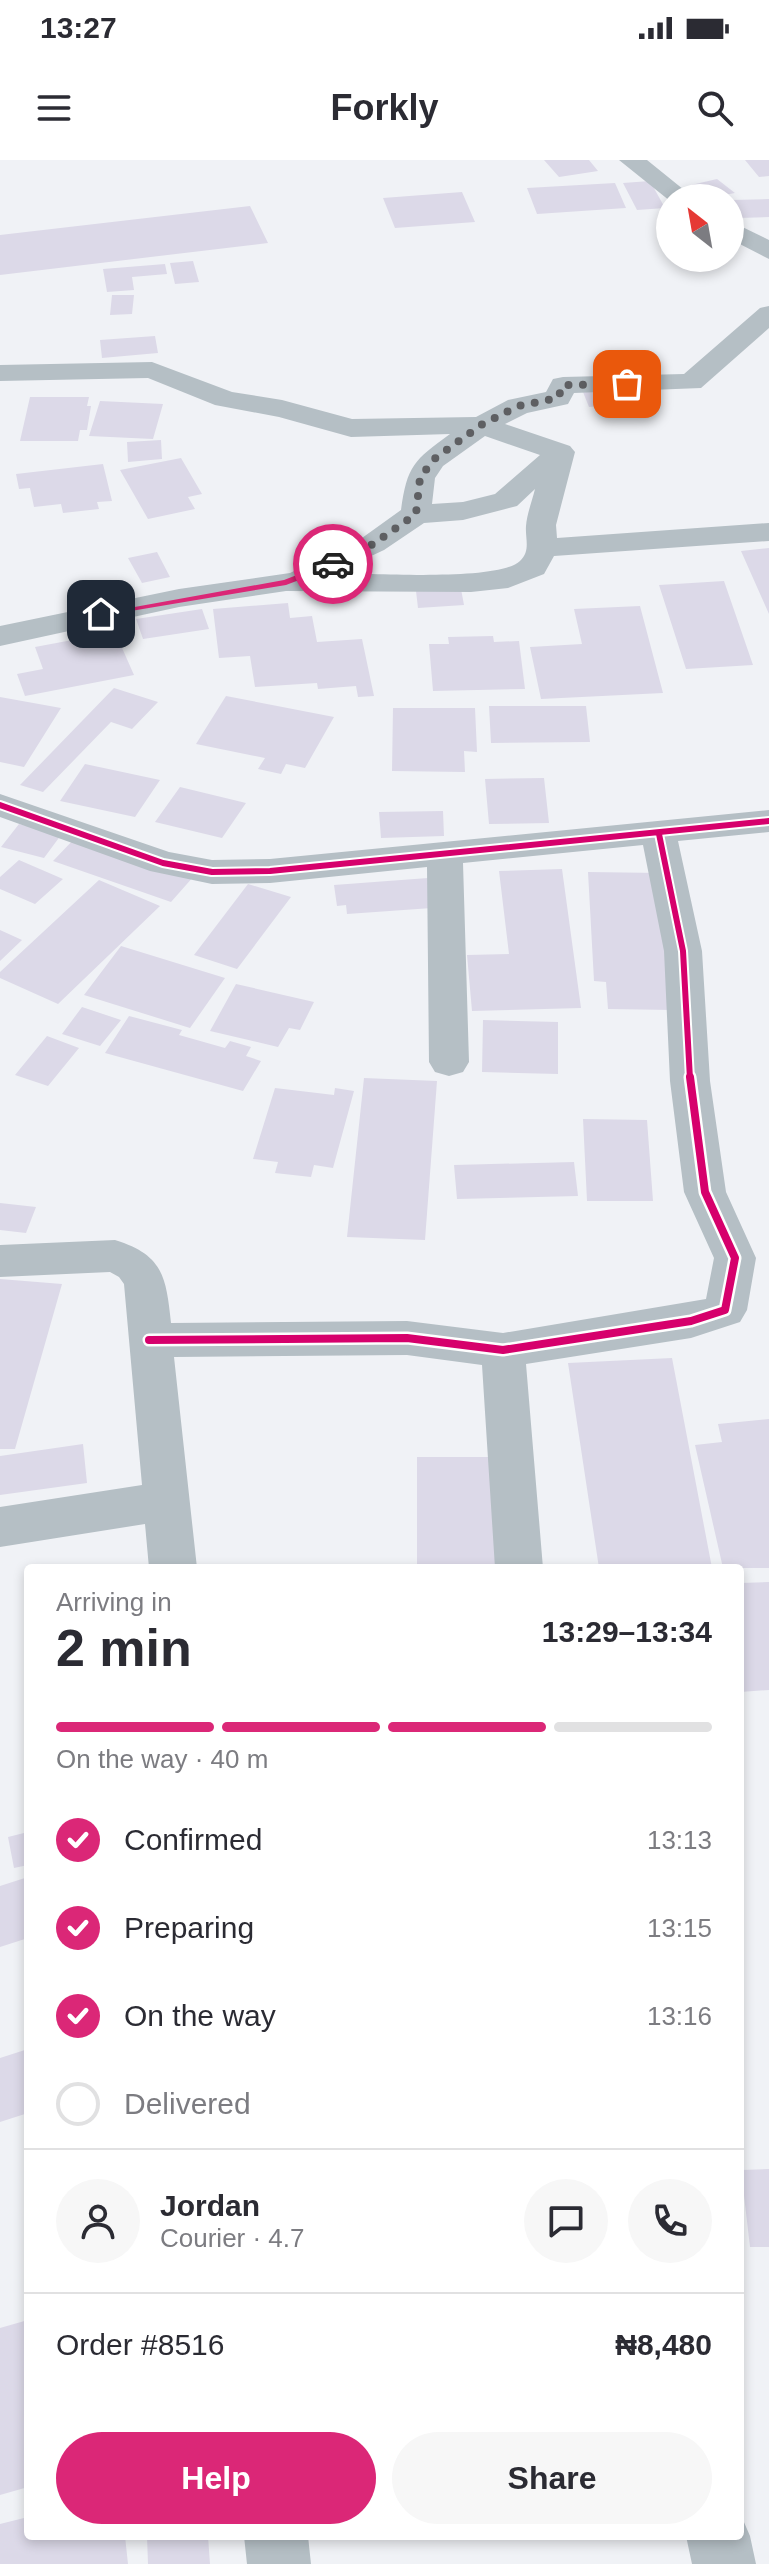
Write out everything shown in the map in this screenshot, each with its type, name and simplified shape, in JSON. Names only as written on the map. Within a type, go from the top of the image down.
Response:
[{"type":"street","points":[[631,160],[663,184]]},
{"type":"street","points":[[744,237],[769,251]]},
{"type":"street","points":[[416,514],[420,478],[433,460],[481,425],[518,406],[558,398],[563,385],[691,382],[763,328]]},
{"type":"street","points":[[0,373],[152,370],[225,399],[282,409],[351,428],[481,425],[560,452]]},
{"type":"street","points":[[286,582],[363,550],[416,514],[463,511],[506,500],[560,452]]},
{"type":"street","points":[[0,636],[179,598],[286,582],[471,583],[508,579],[533,567],[543,548],[541,525],[560,452]]},
{"type":"street","points":[[543,548],[769,532]]},
{"type":"street","points":[[0,805],[163,863],[212,872],[270,871],[769,821]]},
{"type":"street","points":[[149,1340],[407,1338],[503,1350],[691,1321],[725,1310],[752,1258],[705,1192],[690,1081],[683,951],[659,834]]},
{"type":"street","points":[[445,853],[449,1062]]},
{"type":"street","points":[[0,1261],[115,1256],[134,1265],[145,1282],[173,1564]]},
{"type":"street","points":[[503,1350],[519,1564]]},
{"type":"street","points":[[0,1527],[165,1501]]},
{"type":"street","points":[[276,2540],[279,2564]]},
{"type":"street","points":[[719,2540],[724,2564]]},
{"type":"building","points":[[544,160],[589,160],[598,171],[559,177]]},
{"type":"building","points":[[745,160],[769,160],[769,176],[759,177]]},
{"type":"building","points":[[717,179],[723,184],[695,184]]},
{"type":"building","points":[[650,181],[656,192],[656,209],[637,210],[623,183]]},
{"type":"building","points":[[615,183],[626,208],[537,214],[527,188]]},
{"type":"building","points":[[462,192],[475,222],[395,228],[383,198]]},
{"type":"building","points":[[769,199],[769,217],[744,218],[744,200]]},
{"type":"building","points":[[250,206],[268,243],[0,275],[0,235]]},
{"type":"building","points":[[193,261],[199,282],[175,284],[170,263]]},
{"type":"building","points":[[165,264],[167,274],[132,277],[134,290],[107,292],[103,269]]},
{"type":"building","points":[[112,295],[134,295],[132,314],[110,315]]},
{"type":"building","points":[[155,336],[158,353],[102,358],[100,340]]},
{"type":"building","points":[[626,388],[633,403],[589,407],[583,392]]},
{"type":"building","points":[[30,397],[89,397],[87,406],[91,406],[87,430],[80,430],[78,441],[20,441]]},
{"type":"building","points":[[100,401],[163,404],[153,439],[89,436]]},
{"type":"building","points":[[161,440],[162,459],[128,462],[127,442]]},
{"type":"building","points":[[181,458],[202,494],[188,497],[195,509],[148,519],[120,470]]},
{"type":"building","points":[[103,464],[112,501],[97,502],[99,509],[63,513],[61,504],[34,507],[30,488],[19,489],[16,474]]},
{"type":"building","points":[[769,548],[769,614],[741,551]]},
{"type":"building","points":[[157,552],[170,577],[142,583],[128,558]]},
{"type":"building","points":[[724,581],[753,665],[686,669],[659,585]]},
{"type":"building","points":[[461,589],[464,605],[418,608],[416,591]]},
{"type":"building","points":[[288,603],[290,618],[312,616],[317,642],[362,639],[374,696],[358,697],[356,686],[318,689],[317,683],[255,687],[250,656],[219,658],[213,609]]},
{"type":"building","points":[[640,606],[663,693],[541,699],[530,647],[582,644],[574,609]]},
{"type":"building","points":[[202,609],[209,629],[143,639],[136,619]]},
{"type":"building","points":[[115,632],[134,675],[25,696],[17,674],[43,669],[35,647]]},
{"type":"building","points":[[493,636],[494,642],[519,641],[525,689],[433,691],[429,644],[449,644],[448,637]]},
{"type":"building","points":[[114,688],[158,702],[132,729],[111,722],[43,792],[20,785]]},
{"type":"building","points":[[226,696],[334,717],[305,768],[286,764],[281,774],[258,769],[265,758],[196,744]]},
{"type":"building","points":[[0,697],[61,708],[24,767],[0,762]]},
{"type":"building","points":[[489,706],[586,706],[590,742],[491,743]]},
{"type":"building","points":[[393,708],[475,708],[477,752],[464,751],[465,772],[392,771]]},
{"type":"building","points":[[85,764],[160,780],[135,817],[60,801]]},
{"type":"building","points":[[544,778],[549,823],[489,824],[485,779]]},
{"type":"building","points":[[180,787],[246,803],[222,838],[155,822]]},
{"type":"building","points":[[443,811],[444,836],[381,838],[379,812]]},
{"type":"building","points":[[19,824],[61,835],[44,858],[1,847]]},
{"type":"building","points":[[77,836],[194,876],[171,902],[53,861]]},
{"type":"building","points":[[19,860],[63,879],[35,904],[0,889],[0,877]]},
{"type":"building","points":[[562,869],[581,1008],[472,1011],[467,955],[509,954],[499,871]]},
{"type":"building","points":[[588,872],[661,873],[673,1010],[608,1009],[606,982],[594,981]]},
{"type":"building","points":[[428,878],[432,908],[347,914],[346,905],[337,906],[334,885]]},
{"type":"building","points":[[99,880],[160,906],[58,1004],[0,978],[0,972]]},
{"type":"building","points":[[248,884],[291,897],[237,969],[194,955]]},
{"type":"building","points":[[0,930],[22,940],[0,961]]},
{"type":"building","points":[[121,946],[225,978],[190,1028],[84,995]]},
{"type":"building","points":[[236,984],[314,1002],[300,1030],[289,1028],[278,1047],[210,1031]]},
{"type":"building","points":[[82,1007],[121,1020],[100,1046],[62,1034]]},
{"type":"building","points":[[129,1016],[182,1030],[179,1035],[225,1048],[230,1041],[251,1047],[246,1056],[261,1061],[243,1091],[105,1053]]},
{"type":"building","points":[[483,1020],[558,1022],[558,1074],[482,1072]]},
{"type":"building","points":[[47,1036],[79,1048],[48,1086],[15,1075]]},
{"type":"building","points":[[364,1078],[437,1081],[425,1240],[347,1237]]},
{"type":"building","points":[[275,1088],[334,1095],[335,1088],[354,1091],[333,1168],[314,1165],[311,1177],[275,1173],[278,1162],[253,1159]]},
{"type":"building","points":[[583,1119],[647,1120],[653,1201],[587,1201]]},
{"type":"building","points":[[574,1162],[578,1196],[457,1199],[454,1165]]},
{"type":"building","points":[[0,1203],[36,1207],[26,1233],[0,1230]]},
{"type":"building","points":[[0,1279],[62,1284],[15,1449],[0,1449]]},
{"type":"building","points":[[672,1358],[711,1564],[598,1564],[568,1363]]},
{"type":"building","points":[[769,1419],[769,1568],[722,1564],[695,1445],[722,1442],[718,1424]]},
{"type":"building","points":[[83,1444],[87,1483],[0,1495],[0,1456]]},
{"type":"building","points":[[417,1457],[494,1457],[497,1564],[417,1564]]},
{"type":"building","points":[[769,1582],[769,1690],[744,1692],[744,1583]]},
{"type":"building","points":[[24,1833],[24,1866],[14,1868],[8,1837]]},
{"type":"building","points":[[24,1878],[24,1939],[0,1947],[0,1886]]},
{"type":"building","points":[[24,2050],[24,2114],[0,2122],[0,2058]]},
{"type":"building","points":[[769,2169],[769,2247],[750,2247],[744,2170]]},
{"type":"building","points":[[24,2321],[24,2488],[0,2495],[0,2328]]},
{"type":"building","points":[[24,2518],[24,2540],[125,2540],[128,2564],[0,2564],[0,2524]]},
{"type":"building","points":[[147,2540],[208,2540],[210,2564],[148,2564]]},
{"type":"cycle path","points":[[0,805],[163,863],[212,872],[270,871],[769,821]]},
{"type":"cycle path","points":[[149,1340],[407,1338],[503,1350],[691,1321],[725,1310],[735,1258],[705,1192],[690,1081],[683,951],[659,834]]},
{"type":"way so far","points":[[333,564],[373,544],[416,514],[420,478],[433,460],[481,425],[518,406],[558,398],[563,385],[627,384]]},
{"type":"route","points":[[101,614],[179,598],[286,582],[333,564]]}]
